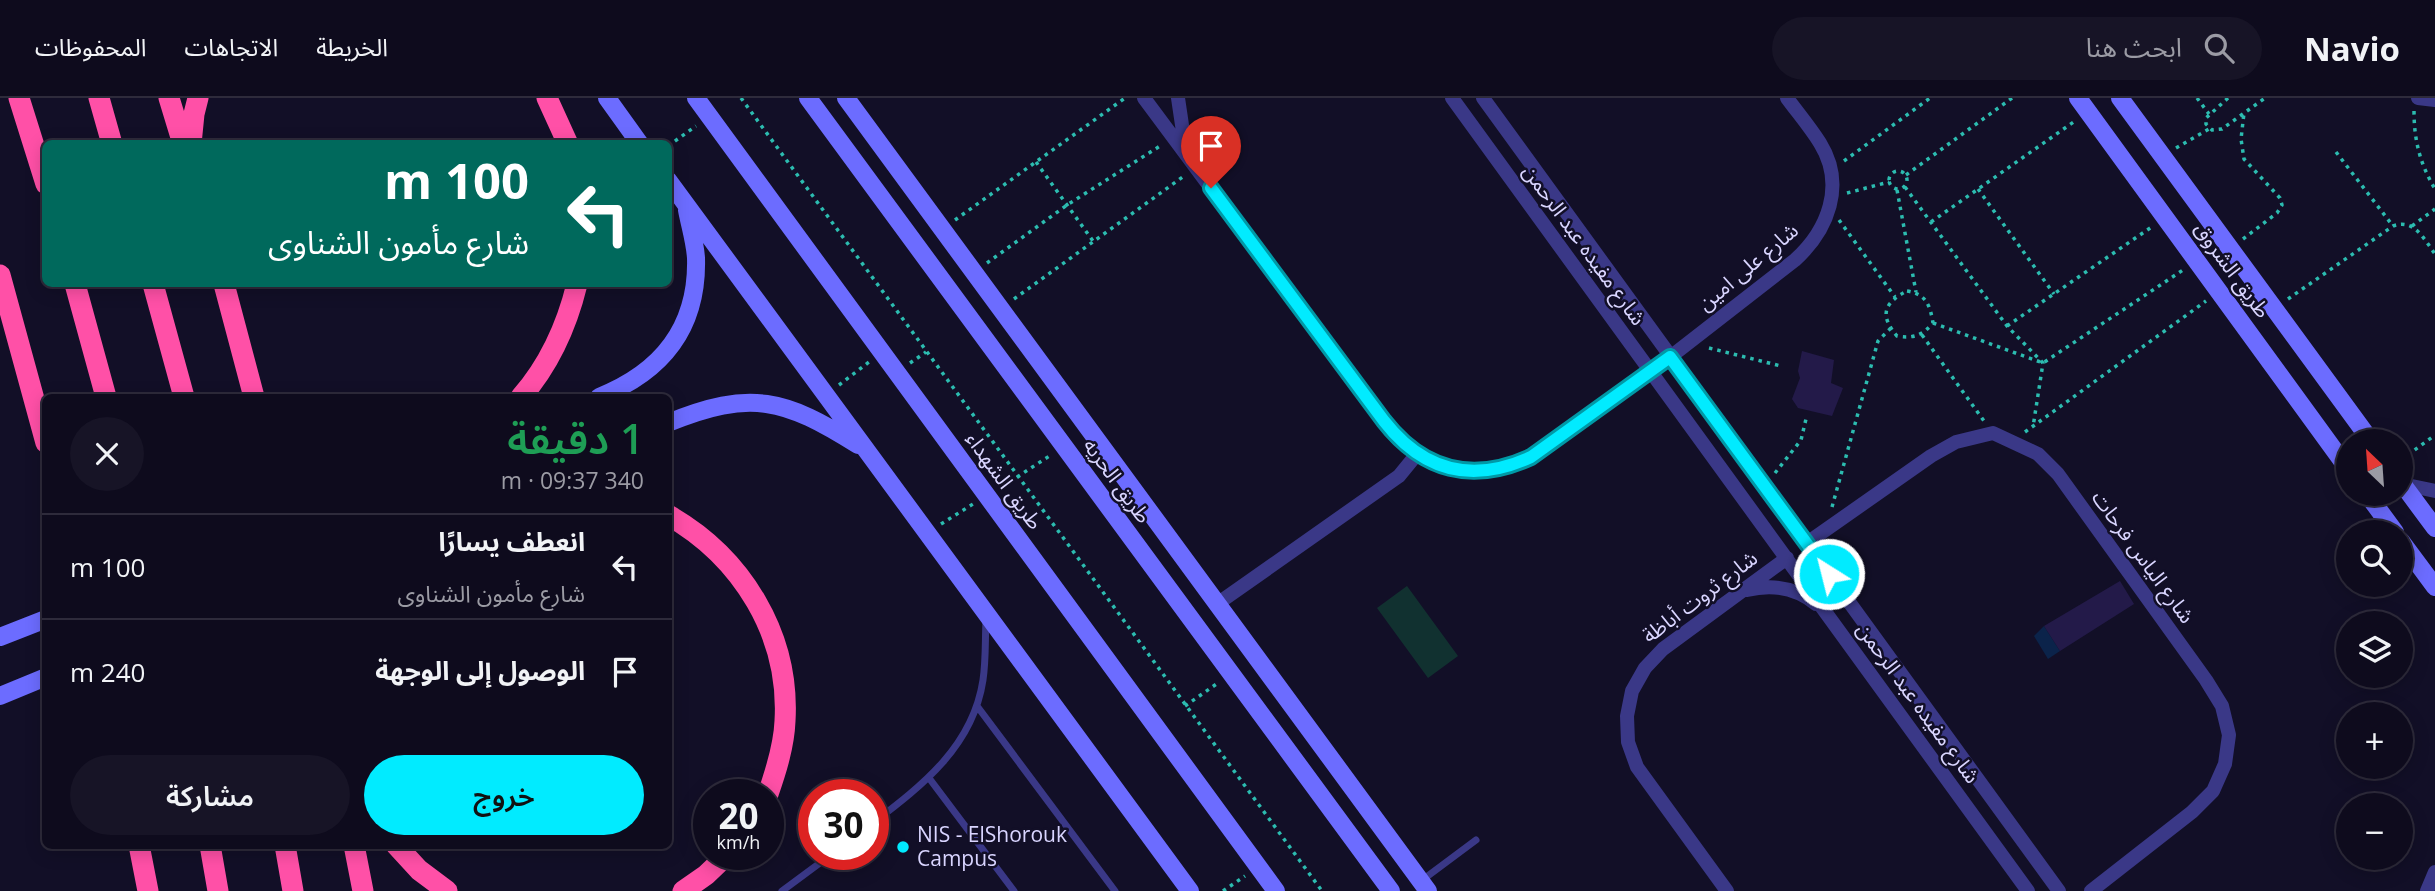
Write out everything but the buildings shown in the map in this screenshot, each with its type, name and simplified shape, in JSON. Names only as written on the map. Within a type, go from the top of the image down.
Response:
[{"type":"highway","points":[[19,98],[42,171]]},
{"type":"highway","points":[[99,98],[111,140]]},
{"type":"highway","points":[[169,98],[182,140]]},
{"type":"highway","points":[[191,140],[198,98]]},
{"type":"highway","points":[[547,98],[566,140]]},
{"type":"highway","points":[[0,275],[42,428]]},
{"type":"highway","points":[[76,287],[105,394]]},
{"type":"highway","points":[[154,287],[183,394]]},
{"type":"highway","points":[[225,287],[253,394]]},
{"type":"highway","points":[[523,394],[553,349],[564,325],[575,287]]},
{"type":"highway","points":[[0,313],[16,334]]},
{"type":"highway","points":[[672,518],[708,543],[742,579],[762,611],[776,646],[785,695],[785,720],[782,745],[772,779]]},
{"type":"highway","points":[[140,849],[148,891]]},
{"type":"highway","points":[[211,849],[218,891]]},
{"type":"highway","points":[[286,849],[293,891]]},
{"type":"highway","points":[[355,849],[363,891]]},
{"type":"highway","points":[[400,849],[419,870],[447,891]]},
{"type":"highway","points":[[682,891],[711,870]]},
{"type":"street","points":[[607,98],[637,140]]},
{"type":"street","name":"طريق الشهداء","points":[[696,98],[1276,891]]},
{"type":"street","name":"طريق الحريه","points":[[808,98],[1391,891]]},
{"type":"street","name":"طريق الحريه","points":[[846,98],[1425,886]]},
{"type":"street","points":[[858,98],[862,119]]},
{"type":"street","name":"شارع على امين","points":[[1144,98],[1396,437],[1417,454],[1450,468],[1470,471],[1511,466],[1531,457],[1651,372],[1810,246],[1822,228],[1830,202],[1830,171],[1821,145],[1787,98]]},
{"type":"street","points":[[1178,98],[1191,162]]},
{"type":"street","name":"شارع مفيده عبد الرحمن","points":[[1452,98],[2028,891]]},
{"type":"street","name":"شارع مفيده عبد الرحمن","points":[[1483,98],[2059,891]]},
{"type":"street","name":"طريق الشروق","points":[[2120,98],[2362,429]]},
{"type":"street","points":[[2416,104],[2435,100]]},
{"type":"street","name":"طريق الشروق","points":[[2083,105],[2336,453]]},
{"type":"street","points":[[672,185],[1190,891]]},
{"type":"street","points":[[606,394],[624,387],[654,366],[672,346],[685,323],[691,307],[696,272],[686,203]]},
{"type":"street","points":[[672,422],[719,405],[755,402],[773,404],[819,421],[869,452]]},
{"type":"street","points":[[1807,543],[1787,537],[1787,558],[1805,563],[1807,543],[1931,456],[1956,442],[1993,433]]},
{"type":"street","name":"شارع الياس فرحات","points":[[1993,433],[2038,454],[2058,474],[2206,680],[2222,706],[2229,735],[2225,764],[2213,791],[2192,812],[2091,891]]},
{"type":"street","points":[[1217,604],[1399,476],[1417,454]]},
{"type":"street","points":[[2413,486],[2435,491]]},
{"type":"street","points":[[2413,498],[2435,528]]},
{"type":"street","points":[[2413,557],[2435,587]]},
{"type":"street","name":"شارع ثروت أباظة","points":[[1727,891],[1637,767],[1628,742],[1627,716],[1632,691],[1645,668],[1663,649],[1787,558]]},
{"type":"street","points":[[1742,591],[1764,586],[1787,588],[1808,597],[1825,611]]},
{"type":"street","points":[[0,637],[42,621]]},
{"type":"street","points":[[0,696],[42,679]]},
{"type":"street","points":[[2427,891],[2435,872]]},
{"type":"lane","points":[[889,810],[929,778],[958,745],[977,706],[985,661],[986,613]]},
{"type":"lane","points":[[977,706],[1115,891]]},
{"type":"lane","points":[[929,778],[1014,891]]},
{"type":"lane","points":[[1425,886],[1476,840]]},
{"type":"lane","points":[[782,891],[810,870]]},
{"type":"path","points":[[740,98],[1322,891]]},
{"type":"path","points":[[942,229],[1125,98]]},
{"type":"path","points":[[1830,171],[1930,98]]},
{"type":"path","points":[[1906,175],[2012,98]]},
{"type":"path","points":[[2197,98],[2209,114]]},
{"type":"path","points":[[2209,129],[2206,118],[2228,98]]},
{"type":"path","points":[[2162,156],[2209,129],[2219,131],[2265,98]]},
{"type":"path","points":[[2416,104],[2414,135],[2424,171],[2435,189]]},
{"type":"path","points":[[1931,222],[2083,105]]},
{"type":"path","points":[[2230,249],[2277,213],[2282,205],[2280,198],[2244,159],[2241,139],[2244,113]]},
{"type":"path","points":[[672,143],[709,116]]},
{"type":"path","points":[[974,272],[1067,205],[1174,138]]},
{"type":"path","points":[[2336,152],[2393,226]]},
{"type":"path","points":[[1037,162],[1093,241]]},
{"type":"path","points":[[1001,309],[1093,241],[1191,162]]},
{"type":"path","points":[[1895,171],[1906,175],[1905,187],[1893,189],[1889,177],[1895,171]]},
{"type":"path","points":[[1889,181],[1830,202],[1895,297]]},
{"type":"path","points":[[1905,187],[2007,326],[2043,363]]},
{"type":"path","points":[[1978,188],[2054,294]]},
{"type":"path","points":[[1897,190],[1916,292]]},
{"type":"path","points":[[2412,226],[2435,209]]},
{"type":"path","points":[[2007,326],[2165,218]]},
{"type":"path","points":[[2274,309],[2401,223],[2412,226],[2435,254]]},
{"type":"path","points":[[2033,426],[2043,363],[2197,261]]},
{"type":"path","points":[[1907,291],[1916,292],[1926,300],[1933,323],[1922,335],[1897,336],[1885,317],[1886,309],[1895,297],[1907,291]]},
{"type":"path","points":[[2013,441],[2219,292]]},
{"type":"path","points":[[1933,323],[2043,363]]},
{"type":"path","points":[[1826,529],[1878,341],[1891,328]]},
{"type":"path","points":[[1922,335],[1993,433]]},
{"type":"path","points":[[1689,342],[1781,366]]},
{"type":"path","points":[[826,394],[881,352]]},
{"type":"path","points":[[1765,485],[1801,440],[1806,419]]},
{"type":"path","points":[[2413,451],[2435,435]]},
{"type":"path","points":[[1017,477],[1064,446]]},
{"type":"path","points":[[927,532],[986,495]]},
{"type":"path","points":[[1185,706],[1231,674]]},
{"type":"path","points":[[1223,891],[1258,866]]},
{"type":"green space","points":[[1407,586],[1458,656],[1428,678],[1377,608]]},
{"type":"water","points":[[2044,626],[2060,651],[2048,659],[2034,636]]},
{"type":"place","name":"NIS - ElShorouk Campus","points":[[903,847]]},
{"type":"route","points":[[1211,188],[1396,437],[1412,451],[1450,468],[1470,471],[1511,466],[1531,457],[1670,357],[1829,574]]}]
